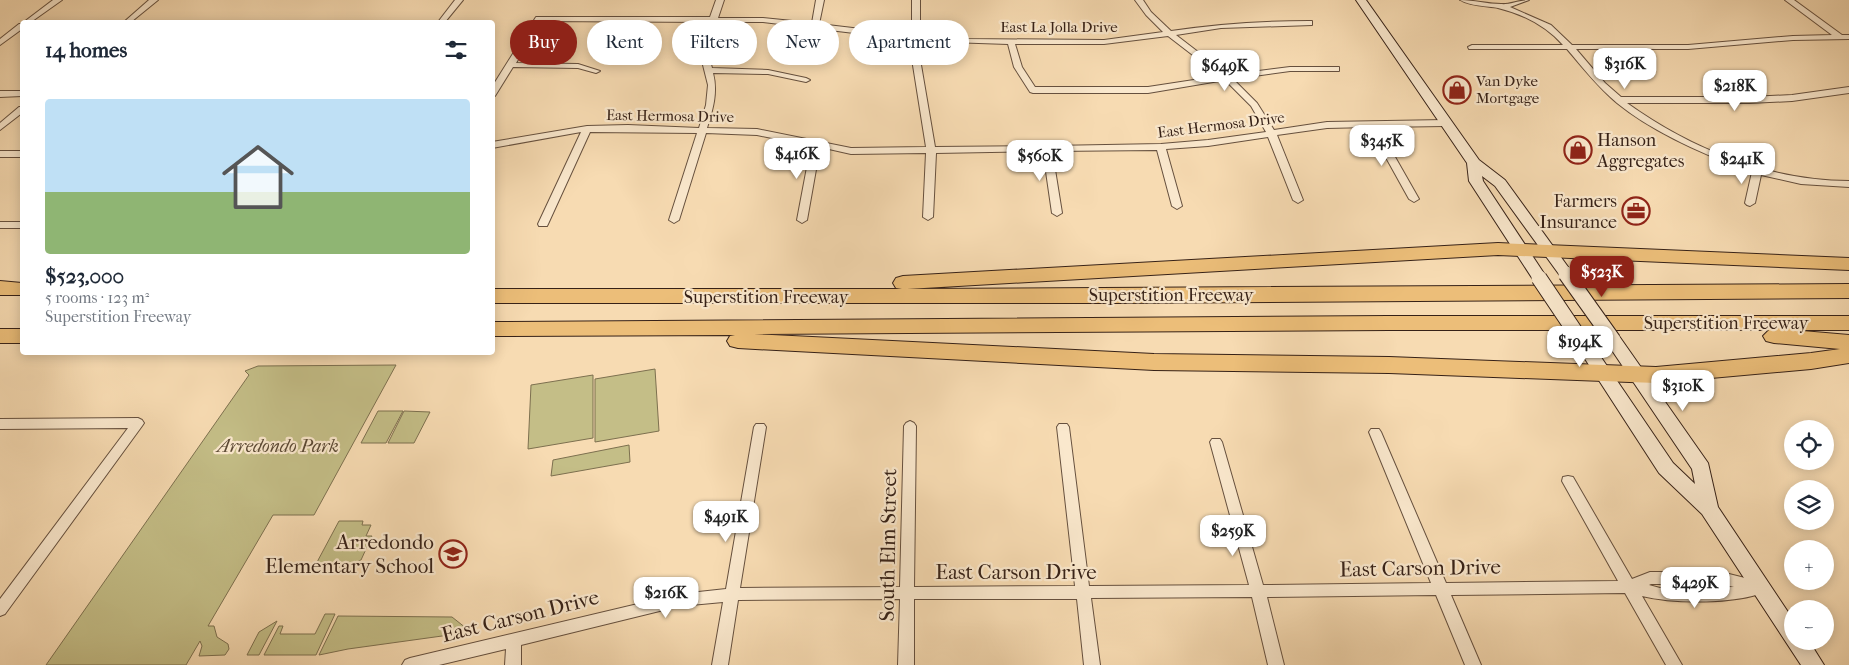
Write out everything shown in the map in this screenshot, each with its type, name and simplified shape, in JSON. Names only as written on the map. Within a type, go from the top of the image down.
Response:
[{"type":"highway","points":[[682,297],[1211,264],[1498,249],[1849,264]]},
{"type":"highway","points":[[0,288],[20,289]]},
{"type":"highway","name":"Superstition Freeway","points":[[495,296],[682,297],[1849,291]]},
{"type":"highway","points":[[0,296],[20,296]]},
{"type":"highway","name":"Superstition Freeway","points":[[495,329],[1389,324],[1738,334],[1848,340]]},
{"type":"highway","points":[[495,329],[1154,362],[1389,365],[1656,375],[1811,361],[1848,340]]},
{"type":"highway","points":[[0,332],[20,332]]},
{"type":"highway","points":[[0,336],[20,336]]},
{"type":"main road","points":[[1362,0],[1474,163],[1500,183],[1550,250],[1637,374],[1701,468],[1709,509]]},
{"type":"main road","points":[[1474,163],[1476,182],[1666,468],[1709,509],[1784,623]]},
{"type":"main road","points":[[1803,650],[1813,665]]},
{"type":"street","points":[[30,20],[58,0]]},
{"type":"street","points":[[129,20],[154,0]]},
{"type":"street","points":[[443,20],[459,0]]},
{"type":"street","points":[[674,220],[711,98],[712,86],[704,53],[720,0]]},
{"type":"street","points":[[816,20],[820,0]]},
{"type":"street","points":[[915,20],[916,0]]},
{"type":"street","points":[[1139,0],[1147,12],[1245,94],[1258,110],[1298,200]]},
{"type":"street","points":[[1464,0],[1503,7],[1544,24],[1554,31],[1620,100],[1643,117],[1680,138],[1728,161],[1757,172],[1798,182],[1831,185],[1849,184]]},
{"type":"street","points":[[1503,7],[1525,0]]},
{"type":"street","points":[[1789,0],[1849,44]]},
{"type":"street","name":"East La Jolla Drive","points":[[538,20],[767,20]]},
{"type":"street","name":"East La Jolla Drive","points":[[969,41],[1104,42],[1264,22],[1309,23]]},
{"type":"street","points":[[0,42],[20,27]]},
{"type":"street","points":[[1472,48],[1688,48],[1785,38],[1849,37]]},
{"type":"street","points":[[1011,41],[1014,61],[1022,76],[1034,90],[1148,90],[1290,69],[1336,69]]},
{"type":"street","points":[[495,89],[510,65],[578,66],[596,71]]},
{"type":"street","points":[[917,65],[931,151],[928,217]]},
{"type":"street","points":[[708,70],[768,72],[806,80]]},
{"type":"street","points":[[1620,100],[1750,100],[1792,98],[1849,90]]},
{"type":"street","points":[[0,94],[20,94]]},
{"type":"street","points":[[0,127],[20,110]]},
{"type":"street","points":[[1371,123],[1414,199]]},
{"type":"street","name":"East Hermosa Drive","points":[[495,144],[587,128],[703,129],[757,132],[851,151],[1161,147],[1208,143],[1327,125],[1445,123]]},
{"type":"street","points":[[543,224],[587,128]]},
{"type":"street","points":[[802,220],[816,144]]},
{"type":"street","points":[[1047,147],[1057,213]]},
{"type":"street","points":[[1161,147],[1177,206]]},
{"type":"street","points":[[0,154],[20,154]]},
{"type":"street","points":[[1750,203],[1757,172]]},
{"type":"street","points":[[0,225],[20,225]]},
{"type":"street","points":[[0,424],[138,423],[0,610]]},
{"type":"street","name":"South Elm Street","points":[[906,665],[910,426]]},
{"type":"street","points":[[720,665],[760,427]]},
{"type":"street","points":[[1063,427],[1092,665]]},
{"type":"street","points":[[1374,432],[1473,665]]},
{"type":"street","points":[[1216,442],[1258,591],[1276,665]]},
{"type":"street","points":[[1568,481],[1674,665]]},
{"type":"street","name":"East Carson Drive","points":[[410,665],[680,600],[732,595],[1630,587],[1660,594],[1732,594],[1761,588]]},
{"type":"street","points":[[513,665],[514,640]]},
{"type":"green space","name":"Arredondo Park","points":[[396,365],[314,515],[273,515],[208,626],[214,626],[217,637],[228,644],[229,649],[225,655],[199,656],[202,646],[200,641],[186,665],[46,665],[249,375],[245,371],[258,366]]},
{"type":"green space","points":[[655,369],[659,431],[595,442],[595,379]]},
{"type":"green space","points":[[593,375],[593,438],[528,449],[531,385]]},
{"type":"green space","points":[[378,411],[403,411],[386,443],[361,443]]},
{"type":"green space","points":[[404,411],[430,412],[414,443],[388,443]]},
{"type":"green space","points":[[629,445],[630,462],[551,476],[553,460]]},
{"type":"green space","points":[[339,521],[363,521],[362,525],[371,525],[366,536],[372,536],[361,560],[347,567],[318,567],[316,564]]},
{"type":"green space","points":[[325,614],[335,614],[316,655],[264,655],[279,626],[283,626],[280,634],[315,634]]},
{"type":"green space","points":[[338,616],[452,617],[471,632],[348,649],[319,655]]},
{"type":"green space","points":[[277,621],[259,655],[247,655],[259,632]]},
{"type":"place","name":"Van Dyke Mortgage","points":[[1457,90]]},
{"type":"place","name":"Hanson Aggregates","points":[[1578,150]]},
{"type":"place","name":"Farmers Insurance","points":[[1636,211]]},
{"type":"place","name":"Arredondo Elementary School","points":[[453,554]]}]
